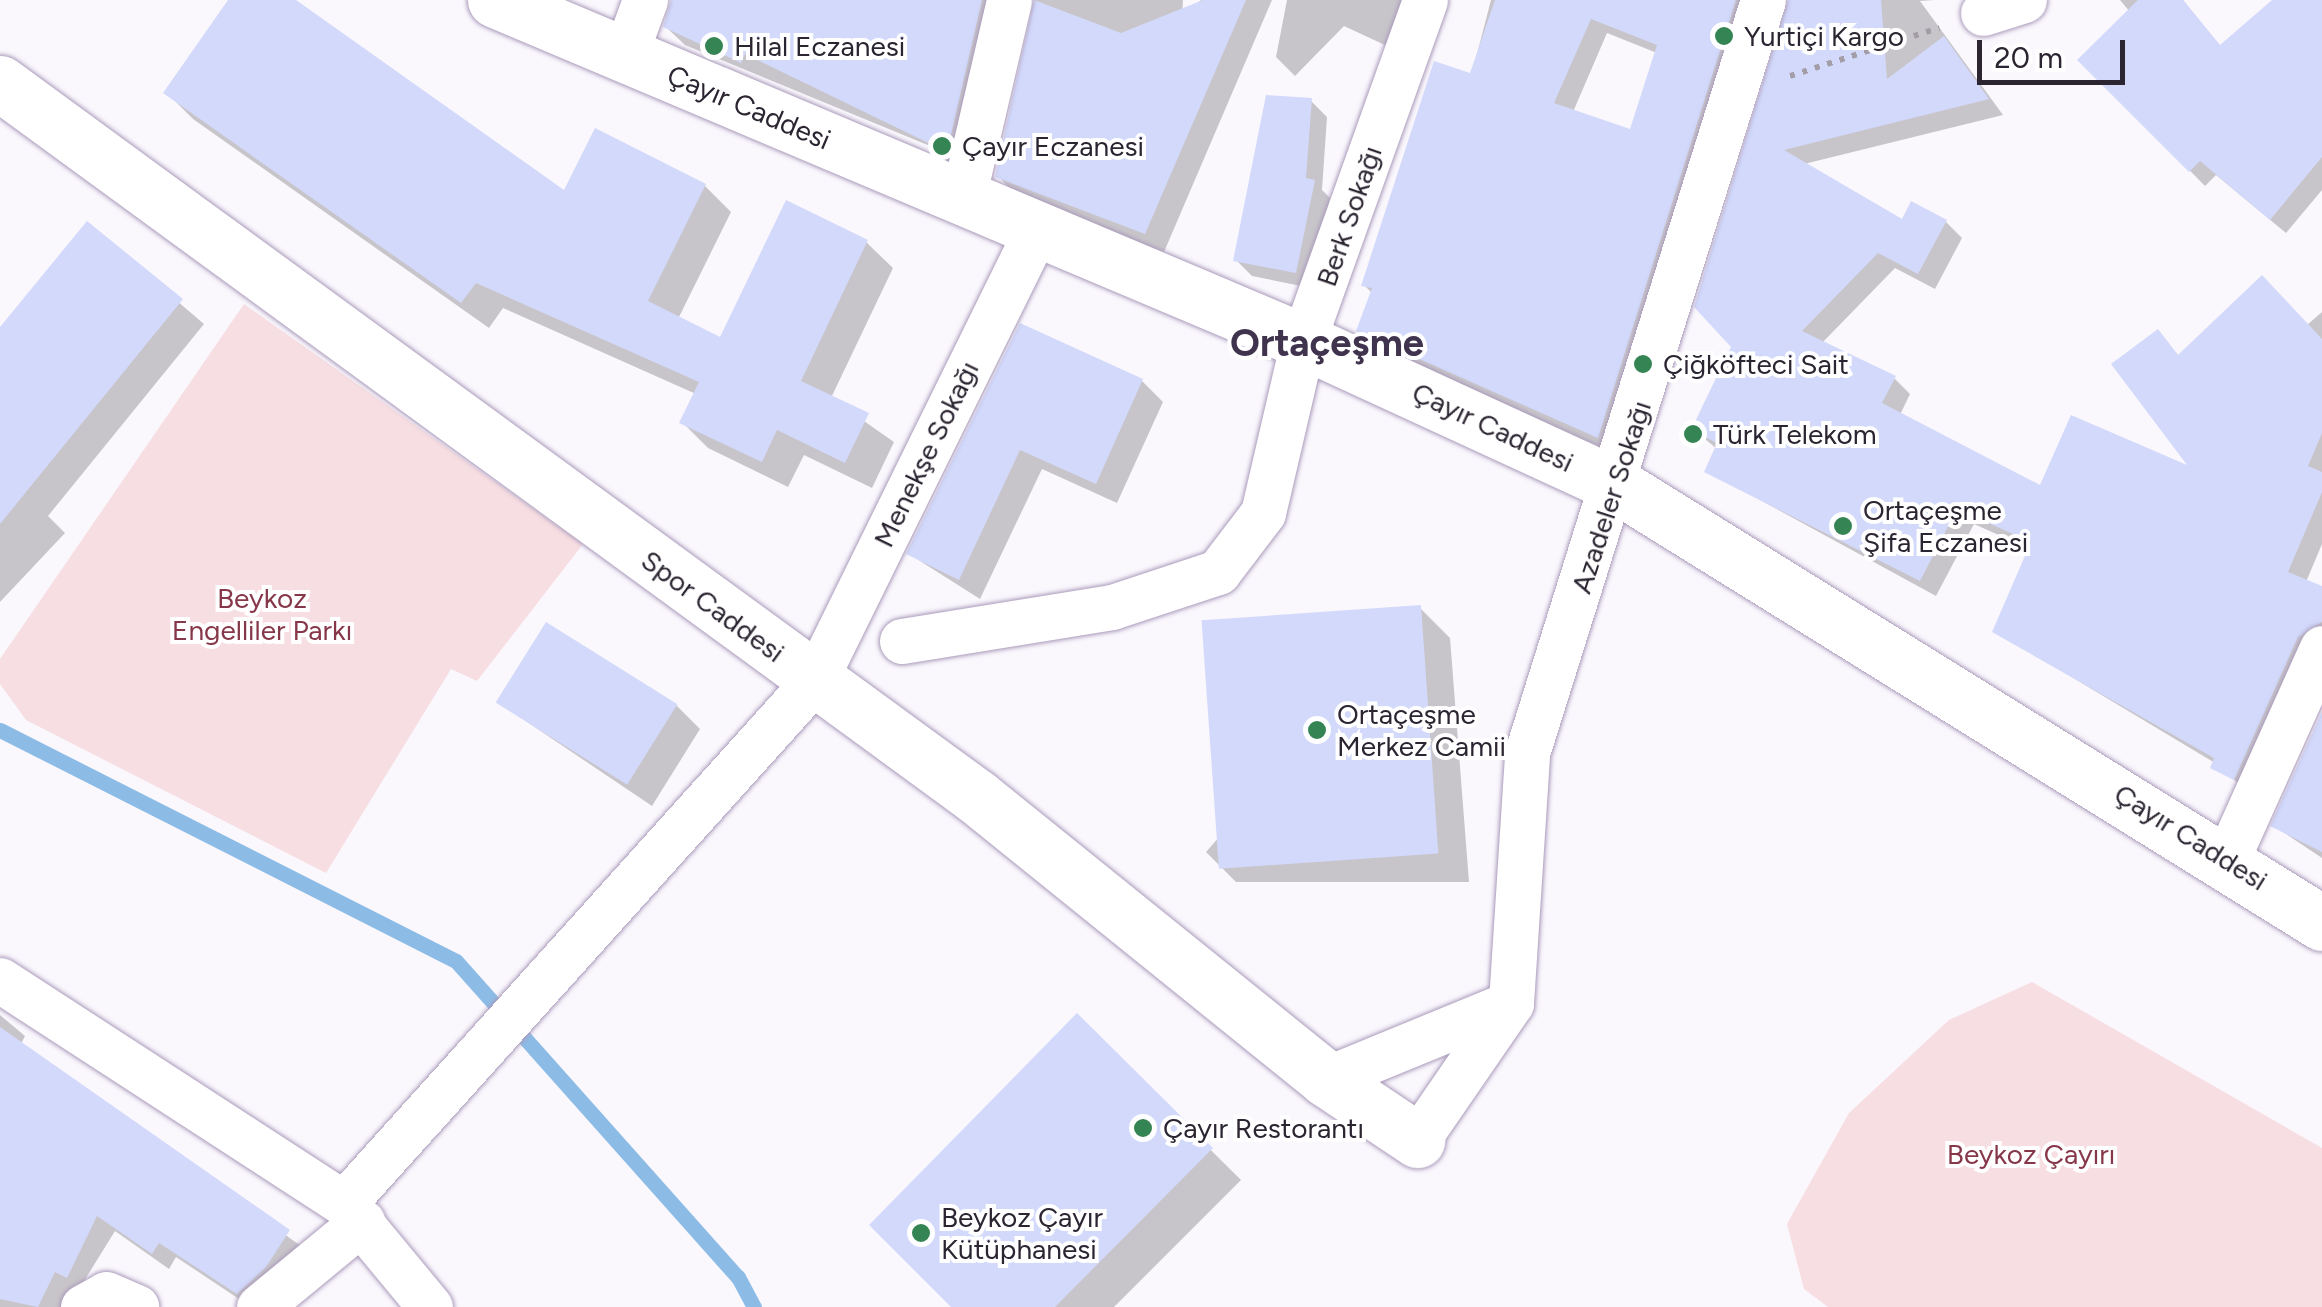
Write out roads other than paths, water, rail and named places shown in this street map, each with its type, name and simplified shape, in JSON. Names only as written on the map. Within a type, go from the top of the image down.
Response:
[{"type":"main road","name":"Çayır Caddesi","points":[[495,0],[1303,341],[1616,485],[2228,858],[2322,923]]},
{"type":"main road","name":"Spor Caddesi","points":[[0,83],[977,797],[1326,1079],[1418,1140]]},
{"type":"street","points":[[625,55],[645,0]]},
{"type":"street","points":[[963,198],[1009,0]]},
{"type":"street","name":"Berk Sokağı","points":[[902,641],[1112,607],[1218,572],[1263,513],[1303,341],[1426,0]]},
{"type":"street","name":"Azadeler Sokağı","points":[[1511,1003],[1527,753],[1616,485],[1763,0]]},
{"type":"street","name":"Menekşe Sokağı","points":[[259,1307],[353,1212],[462,1072],[814,680],[1037,229]]},
{"type":"street","points":[[2228,858],[2322,648]]},
{"type":"street","points":[[0,980],[353,1212],[430,1307]]},
{"type":"street","points":[[1326,1079],[1511,1003]]},
{"type":"street","points":[[1418,1140],[1511,1003]]},
{"type":"street","points":[[82,1307],[106,1294],[136,1307]]},
{"type":"waterway","points":[[0,730],[456,961],[738,1277],[754,1307]]},
{"type":"place","name":"Yurtiçi Kargo","points":[[1724,36]]},
{"type":"place","name":"Hilal Eczanesi","points":[[714,46]]},
{"type":"place","name":"Çayır Eczanesi","points":[[942,146]]},
{"type":"place","name":"Çiğköfteci Sait","points":[[1643,364]]},
{"type":"place","name":"Türk Telekom","points":[[1693,434]]},
{"type":"place","name":"Ortaçeşme Şifa Eczanesi","points":[[1843,526]]},
{"type":"place","name":"Ortaçeşme Merkez Camii","points":[[1317,730]]},
{"type":"place","name":"Çayır Restorantı","points":[[1143,1128]]},
{"type":"place","name":"Beykoz Çayır Kütüphanesi","points":[[921,1233]]},
{"type":"district","name":"Ortaçeşme","points":[[1327,344]]},
{"type":"park label","name":"Beykoz Engelliler Parkı","points":[[262,614]]},
{"type":"park label","name":"Beykoz Çayırı","points":[[2031,1154]]}]
